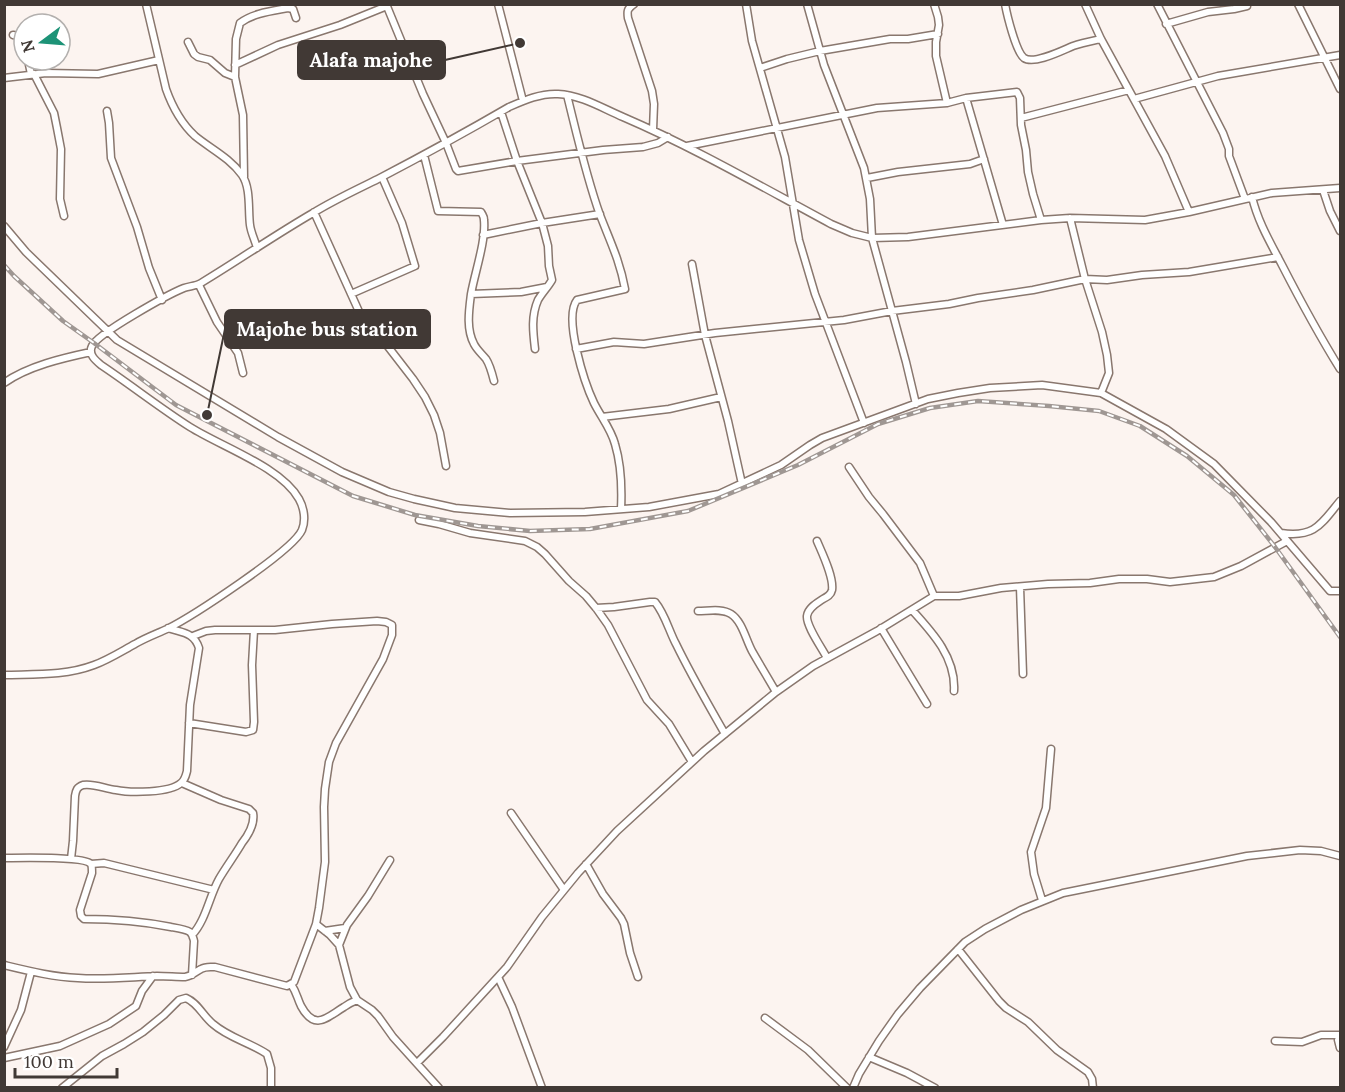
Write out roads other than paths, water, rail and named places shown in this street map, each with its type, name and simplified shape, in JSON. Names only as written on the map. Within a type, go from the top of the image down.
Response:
[{"type":"street","points":[[498,4],[523,100]]},
{"type":"street","points":[[634,4],[627,12],[652,91],[653,130]]},
{"type":"street","points":[[746,4],[748,22],[785,157],[799,240],[814,294],[864,423]]},
{"type":"street","points":[[807,4],[820,51],[867,178],[872,238],[916,404]]},
{"type":"street","points":[[934,4],[939,25],[936,56],[947,103]]},
{"type":"street","points":[[1005,4],[1018,48],[1025,59],[1051,56],[1075,45],[1101,39]]},
{"type":"street","points":[[1085,4],[1101,39],[1165,156],[1189,212]]},
{"type":"street","points":[[1157,4],[1223,133],[1229,156],[1263,230],[1296,294],[1341,369]]},
{"type":"street","points":[[1298,4],[1341,88]]},
{"type":"street","points":[[235,65],[278,45],[340,25],[386,5],[418,84],[458,171],[517,161],[649,146],[668,137]]},
{"type":"street","points":[[148,6],[166,88],[183,123],[226,158],[244,177]]},
{"type":"street","points":[[1166,24],[1215,10],[1248,6]]},
{"type":"street","points":[[257,248],[251,228],[244,177],[243,115],[235,77],[236,39],[240,22],[248,18],[288,8],[294,11],[296,18]]},
{"type":"street","points":[[760,68],[820,51],[890,39],[908,39],[938,34]]},
{"type":"street","points":[[188,42],[198,57],[210,60],[225,73],[235,77]]},
{"type":"street","points":[[1134,99],[1218,76],[1341,55]]},
{"type":"street","points":[[4,78],[56,72],[98,74],[159,60]]},
{"type":"street","points":[[33,74],[54,113],[61,149],[60,199],[64,216]]},
{"type":"street","points":[[1020,118],[1129,90]]},
{"type":"street","points":[[687,146],[877,108],[947,103],[966,98],[1017,92],[1020,98],[1020,118],[1030,183],[1041,220]]},
{"type":"street","points":[[4,675],[41,675],[97,665],[168,628],[242,581],[283,551],[303,529],[303,509],[291,488],[273,473],[166,412],[96,360],[91,352],[94,343],[108,332],[162,300],[184,288],[199,285],[314,212],[523,100],[556,94],[589,102],[687,146],[831,224],[872,238],[908,237],[1070,218],[1145,220],[1272,194],[1341,188]]},
{"type":"street","points":[[567,95],[581,153],[600,214],[618,257],[625,289],[577,300],[574,303],[572,319],[576,349],[587,387],[616,446],[621,482],[621,509]]},
{"type":"street","points":[[966,98],[1003,225]]},
{"type":"street","points":[[107,111],[111,158],[162,300]]},
{"type":"street","points":[[501,112],[548,246],[552,280],[539,298],[534,314],[535,349]]},
{"type":"street","points":[[424,155],[437,210],[440,212],[481,212],[483,215],[483,235],[468,319],[475,346],[488,362],[494,381]]},
{"type":"street","points":[[867,178],[970,164],[984,159]]},
{"type":"street","points":[[351,294],[415,266],[402,223],[382,177]]},
{"type":"street","points":[[1323,190],[1330,211],[1341,231]]},
{"type":"street","points":[[314,212],[361,316],[379,335],[425,397],[440,433],[446,466]]},
{"type":"street","points":[[483,235],[600,214]]},
{"type":"street","points":[[1070,218],[1109,365],[1109,374],[1101,393]]},
{"type":"street","points":[[4,226],[26,252],[117,340],[306,453],[388,492],[455,508],[510,513],[585,512],[649,507],[719,495],[781,465],[814,442],[928,399],[990,388],[1042,385],[1101,393],[1166,429],[1214,464],[1281,533],[1330,591],[1341,591]]},
{"type":"street","points":[[576,349],[614,342],[644,344],[825,322],[949,304],[1085,279],[1107,280],[1189,272],[1278,257]]},
{"type":"street","points":[[692,264],[705,335],[742,484]]},
{"type":"street","points":[[199,285],[223,331],[238,353],[243,372]]},
{"type":"street","points":[[471,294],[521,292],[547,287]]},
{"type":"street","points":[[4,383],[62,358],[91,352]]},
{"type":"street","points":[[602,417],[669,409],[722,397]]},
{"type":"street","points":[[849,467],[920,563],[934,596]]},
{"type":"street","points":[[1281,533],[1305,534],[1315,529],[1341,501]]},
{"type":"street","points":[[419,520],[470,533],[520,540],[530,543],[545,554],[596,608],[608,625],[647,700],[669,724],[692,762]]},
{"type":"street","points":[[817,540],[833,588],[829,596],[810,609],[807,617],[827,658]]},
{"type":"street","points":[[417,1063],[507,967],[542,917],[586,864],[641,808],[776,692],[827,658],[934,596],[959,596],[982,591],[1119,579],[1170,582],[1214,577],[1241,566],[1287,541]]},
{"type":"street","points":[[1020,587],[1023,674]]},
{"type":"street","points":[[596,608],[614,608],[655,602],[688,669],[726,734]]},
{"type":"street","points":[[698,611],[719,610],[733,615],[776,692]]},
{"type":"street","points":[[912,610],[941,644],[952,668],[955,679],[954,691]]},
{"type":"street","points":[[4,965],[32,972],[77,978],[188,977],[207,967],[215,967],[287,986],[296,977],[320,908],[326,849],[324,807],[329,762],[336,743],[382,659],[393,629],[390,624],[377,621],[275,630],[215,630],[193,636]]},
{"type":"street","points":[[70,859],[75,796],[79,787],[90,785],[115,790],[145,791],[168,789],[182,783],[187,771],[189,723],[199,648],[193,636],[168,628]]},
{"type":"street","points":[[881,628],[927,704]]},
{"type":"street","points":[[189,723],[246,732],[253,730],[254,630]]},
{"type":"street","points":[[1042,900],[1034,874],[1031,852],[1046,808],[1051,748]]},
{"type":"street","points":[[182,783],[249,809],[254,818],[251,828],[219,879],[201,923],[192,935]]},
{"type":"street","points":[[511,813],[564,890]]},
{"type":"street","points":[[854,1088],[869,1057],[898,1014],[958,949],[985,929],[1042,900],[1063,893],[1248,856],[1299,850],[1320,851],[1341,856]]},
{"type":"street","points":[[4,858],[70,859],[91,864],[104,863],[214,890]]},
{"type":"street","points":[[339,945],[345,928],[390,860]]},
{"type":"street","points":[[91,864],[92,873],[80,910],[81,916],[84,919],[142,922],[189,932],[194,940],[192,975]]},
{"type":"street","points":[[586,864],[607,901],[624,924],[638,976]]},
{"type":"street","points":[[316,924],[339,945],[350,987],[357,1000],[378,1016],[393,1037],[439,1088]]},
{"type":"street","points":[[325,931],[345,928]]},
{"type":"street","points":[[958,949],[1006,1008],[1028,1022],[1057,1050],[1088,1072],[1093,1088]]},
{"type":"street","points":[[4,1047],[21,1010],[32,972]]},
{"type":"street","points":[[4,1058],[60,1046],[109,1024],[136,1006],[142,991],[153,976]]},
{"type":"street","points":[[498,977],[512,1007],[542,1088]]},
{"type":"street","points":[[291,984],[307,1016],[317,1021],[323,1021],[357,1000]]},
{"type":"street","points":[[62,1088],[102,1056],[143,1032],[179,1000],[186,998],[190,999],[218,1028],[267,1054],[272,1068],[271,1088]]},
{"type":"street","points":[[765,1018],[808,1050],[847,1088]]},
{"type":"street","points":[[1275,1041],[1302,1042],[1321,1035],[1340,1035],[1338,1040],[1341,1048]]},
{"type":"street","points":[[869,1057],[935,1088]]},
{"type":"railway","points":[[4,265],[63,321],[176,405],[353,496],[415,515],[478,526],[530,531],[590,529],[688,511],[798,465],[878,424],[930,408],[978,401],[1099,411],[1140,426],[1187,456],[1234,495],[1340,637]]},
{"type":"place","name":"Alafa majohe","points":[[520,43]]},
{"type":"place","name":"Majohe bus station","points":[[207,415]]}]
